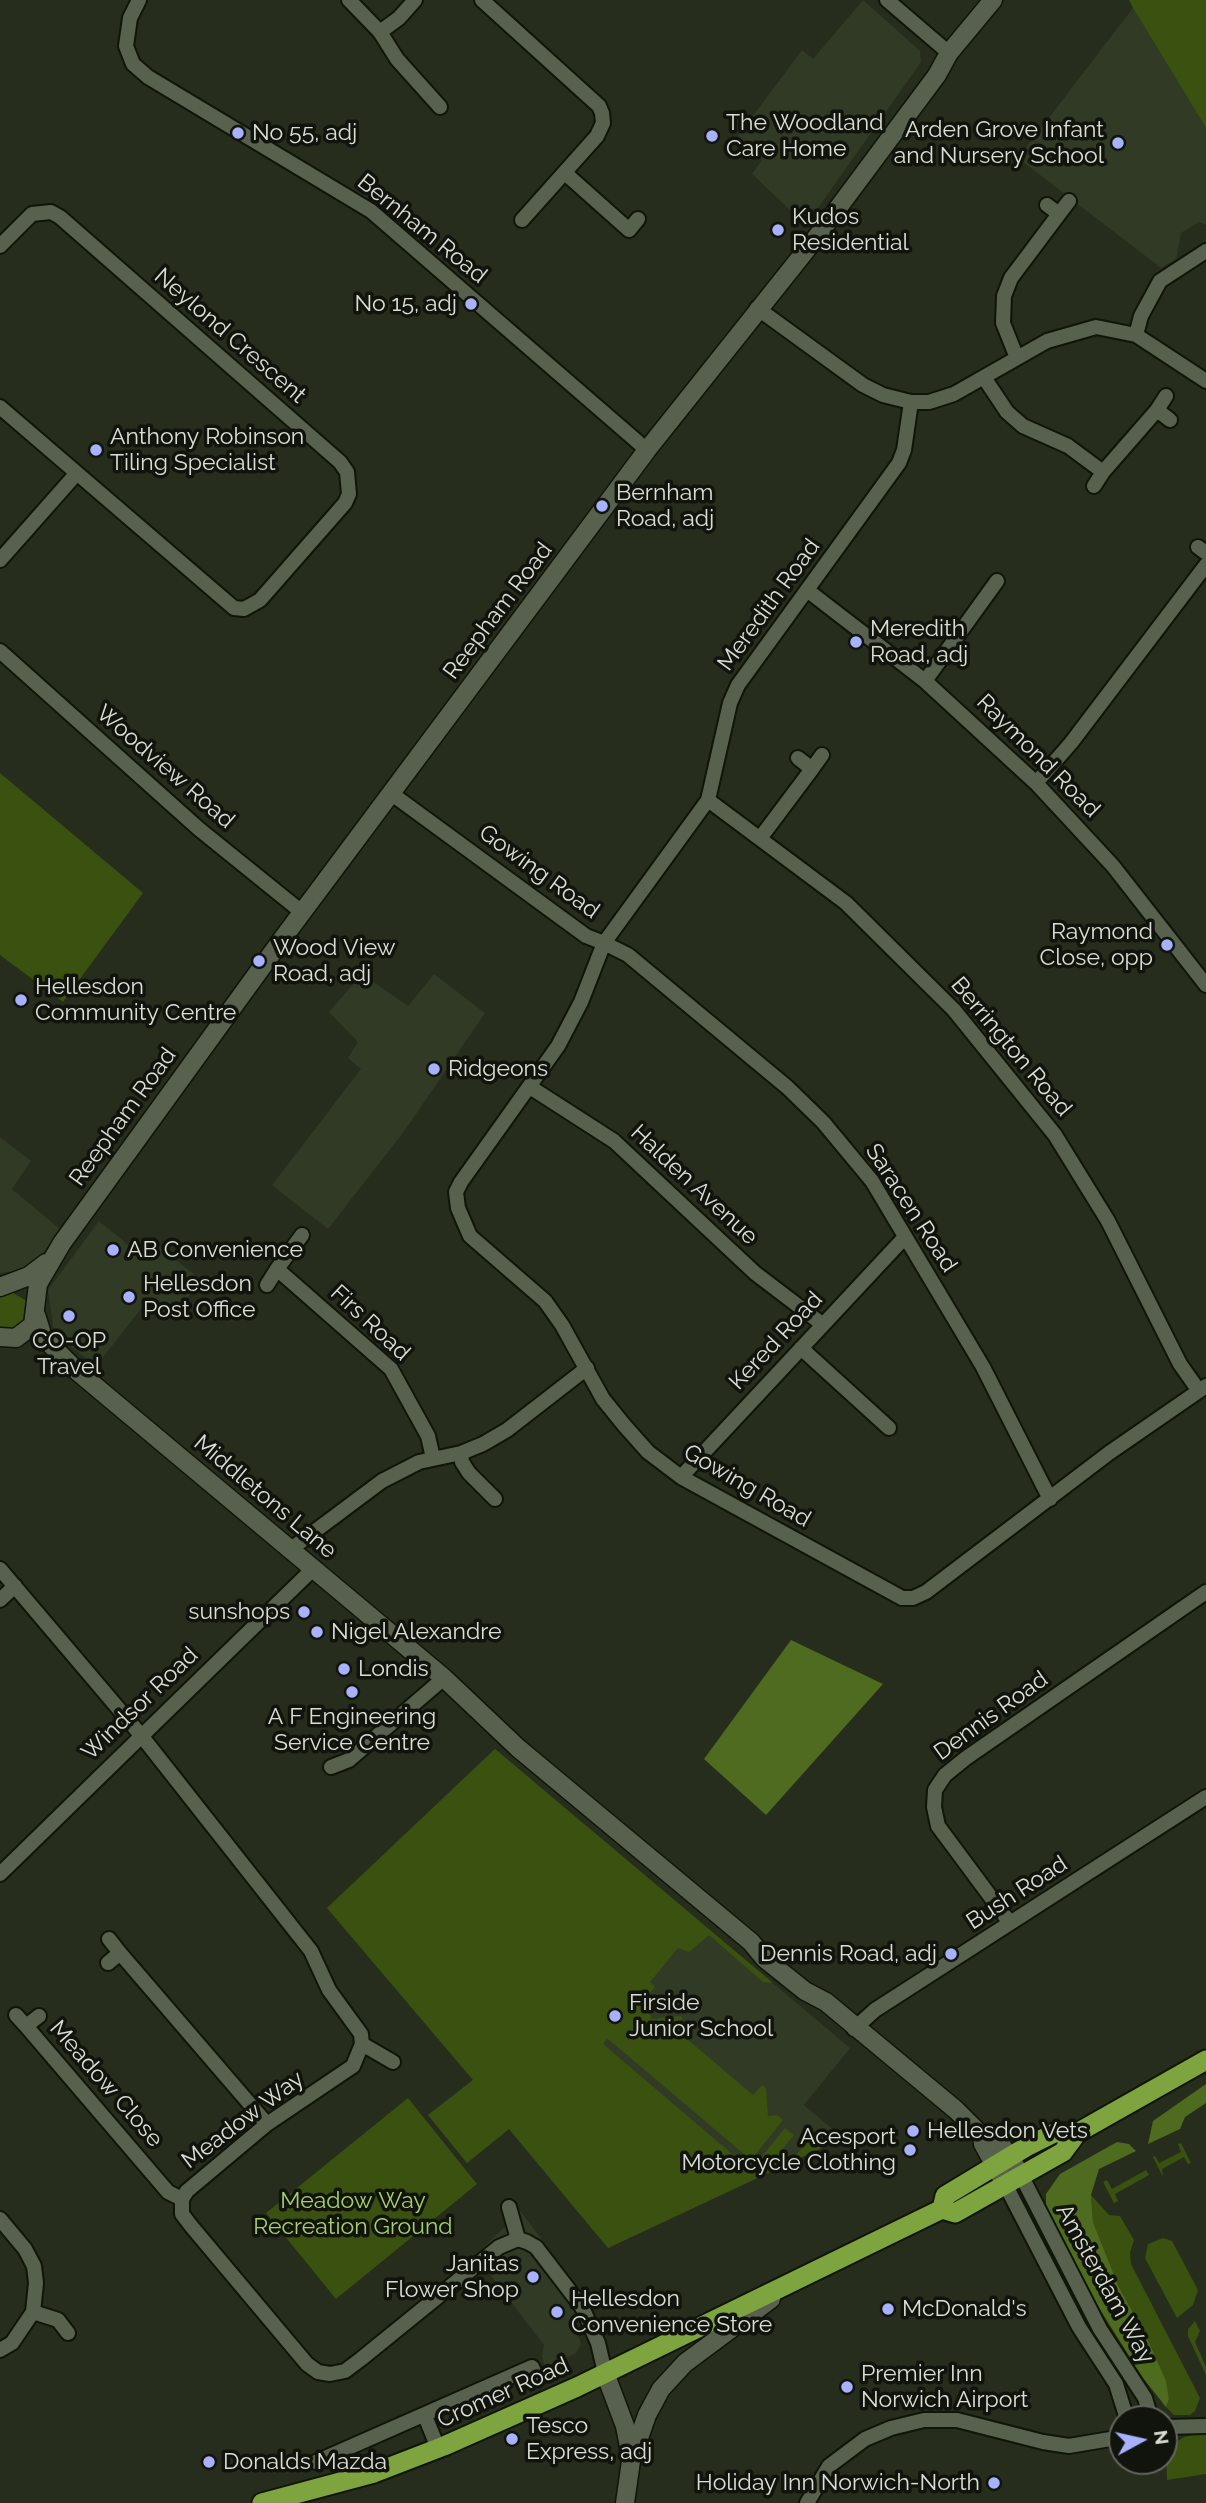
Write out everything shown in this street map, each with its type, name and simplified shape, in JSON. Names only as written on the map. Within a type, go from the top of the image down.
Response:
[{"type":"highway","points":[[1077,2133],[1206,2060]]},
{"type":"highway","name":"Cromer Road","points":[[942,2209],[945,2196],[1003,2161],[1054,2133],[1077,2133]]},
{"type":"highway","name":"Cromer Road","points":[[262,2503],[374,2473],[438,2448],[605,2373],[785,2288],[942,2209],[955,2213],[1063,2152],[1077,2133]]},
{"type":"street","name":"Bernham Road","points":[[139,0],[130,18],[125,46],[133,64],[148,77],[370,211],[647,450]]},
{"type":"street","points":[[349,0],[380,32],[397,59],[440,107]]},
{"type":"street","points":[[380,32],[399,18],[415,0]]},
{"type":"street","points":[[482,0],[599,106],[603,123],[597,136],[522,220]]},
{"type":"street","points":[[887,0],[949,52]]},
{"type":"street","name":"Reepham Road","points":[[5,1339],[33,1325],[38,1284],[51,1258],[647,450],[850,192],[937,75],[949,52],[993,0]]},
{"type":"street","points":[[565,173],[629,230],[639,219]]},
{"type":"street","points":[[1017,358],[1003,323],[1004,296],[1011,278],[1069,201]]},
{"type":"street","points":[[1047,205],[1059,214]]},
{"type":"street","name":"Neylond Crescent","points":[[0,246],[32,214],[51,212],[60,217],[340,462],[347,472],[349,494],[345,503],[261,600],[244,609],[234,608],[0,407]]},
{"type":"street","points":[[1136,335],[1141,316],[1160,281],[1206,251]]},
{"type":"street","points":[[757,308],[863,385],[883,396],[911,402],[929,402],[954,394],[985,379],[1017,358],[1075,330],[1115,328],[1136,335],[1206,381]]},
{"type":"street","points":[[985,379],[1007,411],[1023,425],[1068,446],[1103,472]]},
{"type":"street","points":[[1094,486],[1166,396]]},
{"type":"street","name":"Meredith Road","points":[[604,943],[708,800],[730,702],[738,685],[898,463],[904,450],[911,402]]},
{"type":"street","points":[[1157,410],[1170,420]]},
{"type":"street","points":[[0,560],[76,474]]},
{"type":"street","points":[[1036,783],[1122,676],[1119,665],[1142,637],[1153,635],[1206,565]]},
{"type":"street","points":[[925,681],[997,581]]},
{"type":"street","name":"Raymond Road","points":[[807,590],[925,681],[1036,783],[1113,866],[1206,985]]},
{"type":"street","name":"Woodview Road","points":[[0,651],[199,829],[303,913]]},
{"type":"street","points":[[761,837],[822,755]]},
{"type":"street","points":[[798,758],[811,769]]},
{"type":"street","name":"Gowing Road","points":[[392,794],[586,936],[604,943],[564,1035],[530,1087],[469,1167],[456,1192],[458,1208],[470,1236],[530,1285],[545,1301],[603,1399],[624,1425],[648,1451],[681,1478],[706,1494],[902,1598],[913,1598],[926,1592],[1109,1453],[1203,1389]]},
{"type":"street","name":"Berrington Road","points":[[708,800],[846,903],[954,1010],[1055,1135],[1108,1221],[1180,1364],[1203,1389]]},
{"type":"street","name":"Saracen Road","points":[[604,943],[628,955],[787,1087],[823,1122],[872,1181],[983,1367],[1050,1499]]},
{"type":"street","name":"Halden Avenue","points":[[530,1087],[614,1141],[755,1273],[822,1324]]},
{"type":"street","points":[[267,1285],[302,1235]]},
{"type":"street","name":"Kered Road","points":[[681,1478],[905,1237]]},
{"type":"street","name":"Reepham Road","points":[[2,1286],[29,1276],[51,1258]]},
{"type":"street","name":"Firs Road","points":[[277,1269],[391,1368],[428,1436],[433,1458]]},
{"type":"street","name":"Reepham Road","points":[[2,1286],[24,1290],[36,1310]]},
{"type":"street","name":"Middletons Lane","points":[[36,1310],[40,1330],[55,1353],[314,1568],[352,1604],[444,1678],[518,1748],[751,1942],[765,1959],[805,1990],[826,2002],[854,2028],[956,2110],[982,2136],[1000,2143],[1003,2161]]},
{"type":"street","name":"Middletons Lane","points":[[5,1339],[55,1353]]},
{"type":"street","points":[[801,1348],[889,1427]]},
{"type":"street","points":[[291,1549],[304,1536],[382,1480],[419,1462],[461,1453],[507,1430],[587,1368]]},
{"type":"street","points":[[461,1453],[462,1462],[469,1473],[495,1499]]},
{"type":"street","name":"Windsor Road","points":[[0,1874],[140,1734],[314,1568]]},
{"type":"street","points":[[0,1569],[140,1734],[311,1951],[329,1990],[357,2025],[362,2044],[393,2062]]},
{"type":"street","points":[[0,1600],[15,1586]]},
{"type":"street","name":"Dennis Road","points":[[1010,1923],[938,1826],[934,1807],[935,1790],[945,1775],[966,1758],[1206,1592]]},
{"type":"street","points":[[331,1767],[349,1760],[444,1678]]},
{"type":"street","name":"Bush Road","points":[[854,2028],[865,2016],[1206,1797]]},
{"type":"street","points":[[109,1939],[267,2124]]},
{"type":"street","points":[[108,1963],[120,1953]]},
{"type":"street","name":"Meadow Close","points":[[16,2015],[169,2192],[182,2199]]},
{"type":"street","name":"Meadow Close","points":[[26,2026],[38,2016]]},
{"type":"street","name":"Meadow Way","points":[[362,2044],[353,2066],[267,2124],[197,2181],[182,2199],[182,2214],[191,2227],[307,2364],[318,2372],[330,2374],[345,2371],[499,2247],[518,2239]]},
{"type":"street","points":[[1003,2161],[1013,2179]]},
{"type":"street","name":"Amsterdam Way","points":[[1013,2179],[1100,2329],[1148,2405]]},
{"type":"street","name":"Amsterdam Way","points":[[1013,2179],[1061,2295],[1116,2384],[1124,2405]]},
{"type":"street","points":[[509,2207],[518,2239],[536,2247],[582,2307],[598,2343],[605,2373],[625,2426],[631,2461]]},
{"type":"street","points":[[0,2219],[25,2249],[34,2266],[36,2283],[33,2312],[12,2343],[0,2350]]},
{"type":"street","points":[[625,2503],[631,2461],[647,2414],[661,2389],[674,2373],[785,2288]]},
{"type":"street","points":[[33,2312],[58,2320],[68,2333]]},
{"type":"street","points":[[326,2462],[532,2367],[537,2378]]},
{"type":"street","points":[[425,2416],[438,2448]]},
{"type":"street","points":[[807,2503],[830,2466],[865,2439],[891,2428],[924,2420],[957,2420],[1043,2442],[1069,2445],[1108,2439]]},
{"type":"street","points":[[1178,2427],[1206,2426]]},
{"type":"shaded area","points":[[863,0],[920,51],[921,62],[806,225],[752,174],[762,160],[738,136],[802,50],[813,59]]},
{"type":"shaded area","name":"Arden Grove Infant and Nursery School","points":[[1133,8],[1206,128],[1206,225],[1199,222],[1181,233],[1176,259],[1161,268],[1018,158]]},
{"type":"shaded area","points":[[362,974],[408,1006],[434,974],[485,1013],[405,1130],[328,1229],[272,1185],[361,1069],[348,1058],[358,1042],[329,1012]]},
{"type":"shaded area","points":[[0,1137],[31,1161],[12,1189],[60,1229],[44,1252],[24,1270],[0,1273]]},
{"type":"shaded area","points":[[99,1221],[147,1260],[159,1246],[201,1280],[171,1320],[148,1300],[96,1366],[54,1333],[48,1290]]},
{"type":"shaded area","name":"Firside Junior School","points":[[495,1749],[850,2048],[804,2105],[843,2138],[608,2248],[509,2129],[467,2163],[428,2115],[473,2080],[327,1908]]},
{"type":"shaded area","points":[[514,2203],[594,2308],[573,2322],[581,2344],[576,2353],[545,2368],[542,2356],[544,2345],[475,2255],[505,2227],[503,2212]]},
{"type":"green space","points":[[1129,0],[1206,0],[1206,128],[1133,8]]},
{"type":"green space","points":[[0,773],[143,893],[63,1002],[0,955]]},
{"type":"green space","points":[[13,1293],[27,1301],[30,1308],[22,1329],[0,1330],[0,1296]]},
{"type":"green space","points":[[791,1640],[883,1684],[766,1815],[704,1759]]},
{"type":"green space","name":"Firside Junior School","points":[[495,1749],[773,1983],[763,1982],[709,1935],[689,1952],[678,1948],[650,1982],[655,1987],[642,2001],[650,2010],[651,2019],[683,2018],[674,2028],[753,2095],[762,2085],[766,2088],[768,2116],[777,2115],[783,2120],[751,2160],[614,2044],[607,2039],[603,2044],[751,2170],[785,2128],[794,2135],[780,2152],[791,2161],[810,2139],[820,2147],[833,2130],[843,2138],[608,2248],[509,2129],[467,2163],[428,2115],[473,2080],[327,1908]]},
{"type":"green space","points":[[1206,2084],[1206,2103],[1185,2117],[1180,2129],[1148,2144],[1153,2121]]},
{"type":"green space","name":"Meadow Way Recreation Ground","points":[[408,2098],[477,2184],[336,2299],[266,2213]]},
{"type":"green space","points":[[1117,2142],[1129,2144],[1136,2151],[1099,2169],[1091,2195],[1093,2222],[1119,2287],[1146,2336],[1166,2381],[1169,2399],[1167,2405],[1143,2378],[1099,2308],[1046,2206],[1046,2194],[1060,2174]]},
{"type":"green space","points":[[1181,2143],[1191,2163],[1188,2164],[1184,2157],[1162,2169],[1163,2177],[1153,2157],[1155,2156],[1159,2163],[1181,2152],[1178,2144]]},
{"type":"green space","points":[[1146,2170],[1149,2175],[1115,2194],[1118,2201],[1114,2203],[1103,2182],[1107,2180],[1112,2189]]},
{"type":"green space","points":[[1091,2195],[1109,2215],[1120,2216],[1134,2240],[1130,2253],[1131,2264],[1200,2398],[1195,2411],[1190,2415],[1178,2415],[1178,2405],[1167,2405],[1169,2399],[1146,2336],[1119,2287],[1093,2222]]},
{"type":"green space","points":[[1163,2238],[1172,2241],[1198,2290],[1193,2305],[1177,2318],[1145,2258],[1148,2244]]},
{"type":"green space","points":[[1195,2321],[1200,2331],[1195,2342],[1206,2367],[1206,2375],[1188,2336],[1188,2329]]},
{"type":"green space","points":[[1206,2432],[1206,2474],[1167,2480],[1167,2475],[1178,2475],[1178,2441]]},
{"type":"place","name":"No 55, adj","points":[[238,133]]},
{"type":"place","name":"The Woodland Care Home","points":[[712,136]]},
{"type":"place","name":"Arden Grove Infant and Nursery School","points":[[1118,143]]},
{"type":"place","name":"Kudos Residential","points":[[778,230]]},
{"type":"place","name":"No 15, adj","points":[[471,304]]},
{"type":"place","name":"Anthony Robinson Tiling Specialist","points":[[96,450]]},
{"type":"place","name":"Bernham Road, adj","points":[[602,506]]},
{"type":"place","name":"Meredith Road, adj","points":[[856,642]]},
{"type":"place","name":"Raymond Close, opp","points":[[1167,945]]},
{"type":"place","name":"Wood View Road, adj","points":[[259,961]]},
{"type":"place","name":"Hellesdon Community Centre","points":[[21,1000]]},
{"type":"place","name":"Ridgeons","points":[[434,1069]]},
{"type":"place","name":"AB Convenience","points":[[113,1250]]},
{"type":"place","name":"Hellesdon Post Office","points":[[129,1297]]},
{"type":"place","name":"CO-OP Travel","points":[[69,1316]]},
{"type":"place","name":"sunshops","points":[[304,1612]]},
{"type":"place","name":"Nigel Alexandre","points":[[317,1632]]},
{"type":"place","name":"Londis","points":[[344,1669]]},
{"type":"place","name":"A F Engineering Service Centre","points":[[352,1692]]},
{"type":"place","name":"Dennis Road, adj","points":[[951,1954]]},
{"type":"place","name":"Firside Junior School","points":[[615,2016]]},
{"type":"place","name":"Hellesdon Vets","points":[[913,2131]]},
{"type":"place","name":"Acesport Motorcycle Clothing","points":[[910,2150]]},
{"type":"place","name":"Janitas Flower Shop","points":[[533,2277]]},
{"type":"place","name":"McDonald's","points":[[888,2309]]},
{"type":"place","name":"Hellesdon Convenience Store","points":[[557,2312]]},
{"type":"place","name":"Premier Inn Norwich Airport","points":[[847,2387]]},
{"type":"place","name":"Tesco Express, adj","points":[[512,2439]]},
{"type":"place","name":"Donalds Mazda","points":[[209,2462]]},
{"type":"place","name":"Holiday Inn Norwich-North","points":[[994,2483]]}]
